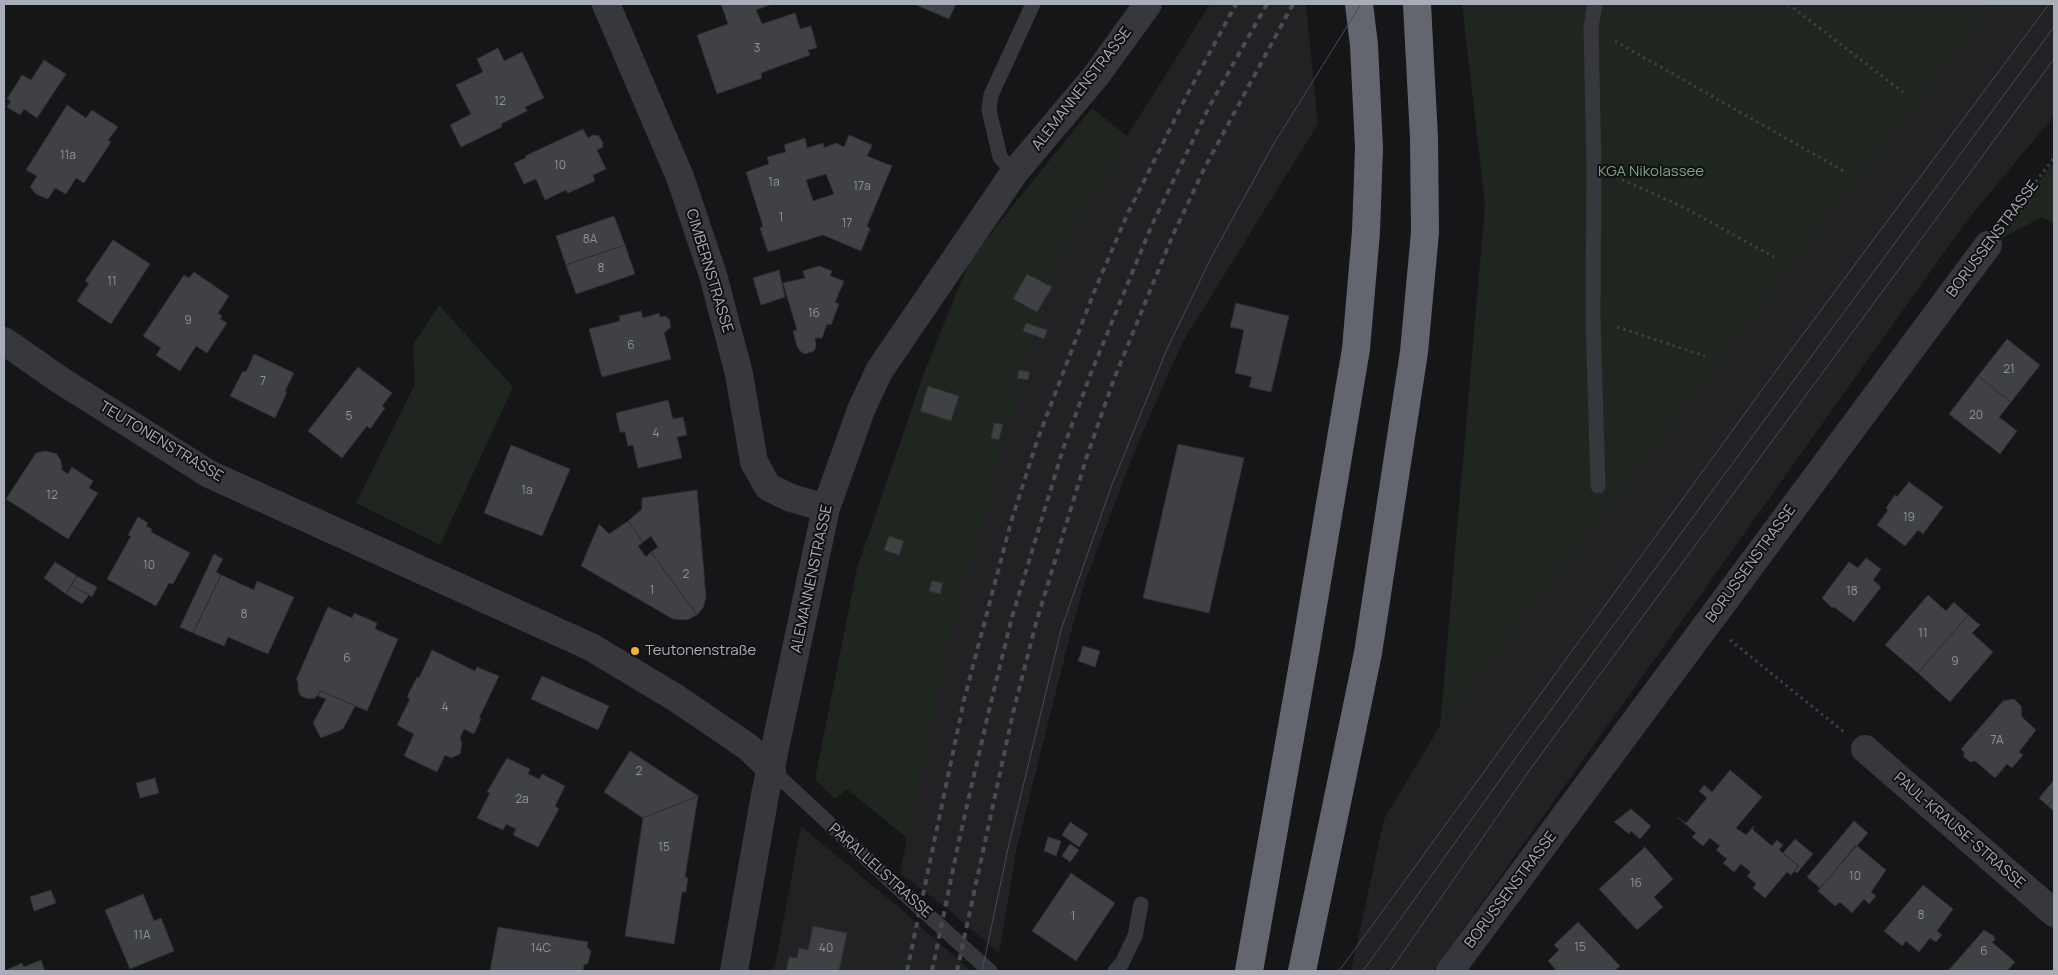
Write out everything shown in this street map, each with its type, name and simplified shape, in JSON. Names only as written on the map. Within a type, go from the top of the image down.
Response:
[{"type":"highway","points":[[1249,971],[1356,349],[1366,232],[1369,148],[1364,45],[1359,4]]},
{"type":"highway","points":[[1302,971],[1368,653],[1414,352],[1425,232],[1424,138],[1417,4]]},
{"type":"street","name":"CIMBERNSTRASSE","points":[[606,4],[680,178],[713,275],[739,374],[754,462],[768,487],[791,498],[826,508]]},
{"type":"street","name":"ALEMANNENSTRASSE","points":[[734,971],[765,795],[772,770],[826,508],[861,410],[878,371],[1014,173],[1095,77],[1148,4]]},
{"type":"street","name":"BORUSSENSTRASSE","points":[[1450,971],[1988,244]]},
{"type":"street","name":"TEUTONENSTRASSE","points":[[4,342],[60,380],[209,474],[592,647],[676,698],[748,747],[772,770]]},
{"type":"street","name":"PAUL-KRAUSE-STRASSE","points":[[1864,749],[2054,913]]},
{"type":"lane","points":[[1014,173],[1000,157],[989,110],[991,95],[1033,4]]},
{"type":"lane","points":[[1595,4],[1591,27],[1594,167],[1592,319],[1598,486]]},
{"type":"lane","name":"PARALLELSTRASSE","points":[[772,770],[875,868],[990,971]]},
{"type":"lane","points":[[1115,971],[1122,963],[1135,936],[1141,904]]},
{"type":"path","points":[[1788,4],[1903,92]]},
{"type":"path","points":[[1591,27],[1847,174]]},
{"type":"path","name":"BORUSSENSTRASSE","points":[[1988,244],[2054,158]]},
{"type":"path","points":[[1594,167],[1685,208],[1774,257]]},
{"type":"path","points":[[1592,319],[1705,356]]},
{"type":"path","points":[[1708,622],[1864,749]]},
{"type":"shaded area","points":[[1210,4],[1306,4],[1318,124],[1182,343],[1137,445],[1086,579],[1071,632],[1017,847],[999,953],[945,907],[900,873],[941,670],[960,596],[1023,375],[1068,240],[1127,136]]},
{"type":"shaded area","points":[[1990,4],[2054,4],[2054,116],[1965,223],[1433,971],[1351,971],[1384,819],[1440,726]]},
{"type":"shaded area","points":[[801,826],[902,910],[971,971],[774,971]]},
{"type":"green space","name":"KGA Nikolassee","points":[[1462,4],[1990,4],[1440,726],[1485,205]]},
{"type":"green space","points":[[1092,108],[1127,136],[1068,240],[1023,375],[950,635],[907,838],[847,789],[835,799],[815,779],[857,568],[923,376],[968,264]]},
{"type":"green space","points":[[2054,162],[2054,224],[2042,217],[1990,245]]},
{"type":"green space","points":[[439,305],[513,387],[440,545],[356,503],[415,384],[413,345]]},
{"type":"building","points":[[721,4],[772,4],[756,10],[762,24],[795,13],[800,29],[811,26],[817,48],[808,50],[810,55],[761,73],[762,78],[717,94],[697,35],[728,24]]},
{"type":"building","points":[[914,4],[956,4],[949,19]]},
{"type":"building","points":[[498,48],[504,61],[522,52],[544,98],[525,107],[527,111],[501,124],[502,127],[461,147],[450,125],[471,114],[456,85],[483,72],[477,59]]},
{"type":"building","points":[[44,60],[66,74],[37,118],[24,109],[20,115],[7,107],[11,101],[7,99],[22,75],[31,80]]},
{"type":"building","points":[[67,105],[86,118],[92,110],[118,127],[108,140],[111,142],[84,183],[76,178],[66,194],[55,188],[48,199],[36,194],[30,187],[37,176],[26,170]]},
{"type":"building","points":[[583,129],[588,138],[593,135],[599,136],[603,143],[602,148],[597,150],[606,169],[593,175],[595,181],[568,193],[566,190],[545,200],[536,179],[524,184],[514,163]]},
{"type":"building","points":[[849,135],[872,145],[867,156],[892,166],[867,226],[870,229],[861,251],[823,235],[768,252],[760,228],[763,226],[746,172],[769,164],[767,157],[786,152],[784,145],[805,138],[807,148],[823,143],[824,148],[836,143],[844,147]],"holes":[[[826,174],[834,194],[813,201],[806,180]]]},
{"type":"building","points":[[614,216],[625,245],[566,265],[556,236]]},
{"type":"building","points":[[113,240],[150,264],[111,324],[77,301],[89,283],[85,281]]},
{"type":"building","points":[[625,245],[635,274],[576,294],[566,265]]},
{"type":"building","points":[[819,266],[832,271],[830,276],[844,281],[835,302],[839,304],[831,325],[827,324],[822,338],[815,338],[816,347],[814,351],[805,354],[797,346],[793,331],[797,330],[783,283],[805,278],[803,271]]},
{"type":"building","points":[[779,270],[785,297],[761,305],[753,278]]},
{"type":"building","points":[[194,272],[229,296],[218,313],[222,316],[220,319],[227,323],[207,353],[196,346],[180,371],[156,355],[161,348],[143,336],[184,275],[189,278]]},
{"type":"building","points":[[1027,274],[1052,287],[1037,312],[1013,299]]},
{"type":"building","points":[[1236,303],[1289,316],[1271,392],[1249,387],[1252,377],[1235,373],[1244,330],[1230,327]]},
{"type":"building","points":[[641,311],[643,318],[659,313],[660,317],[665,316],[669,319],[671,327],[664,333],[671,359],[602,377],[589,329],[620,321],[619,316]]},
{"type":"building","points":[[1026,323],[1047,330],[1044,339],[1023,331]]},
{"type":"building","points":[[2007,339],[2040,365],[2011,402],[1978,376]]},
{"type":"building","points":[[254,354],[294,373],[275,418],[230,396],[243,371],[246,372]]},
{"type":"building","points":[[358,367],[392,393],[382,406],[385,408],[370,429],[367,426],[342,458],[308,431]]},
{"type":"building","points":[[1019,370],[1030,372],[1028,380],[1017,378]]},
{"type":"building","points":[[1978,376],[2011,402],[1999,417],[2017,431],[2000,454],[1949,414]]},
{"type":"building","points":[[928,386],[959,396],[951,421],[920,411]]},
{"type":"building","points":[[668,400],[673,419],[683,417],[687,435],[677,437],[682,458],[638,468],[633,445],[628,446],[625,432],[620,432],[616,413]]},
{"type":"building","points":[[994,423],[1003,424],[999,440],[991,438]]},
{"type":"building","points":[[1178,444],[1244,458],[1209,613],[1143,598]]},
{"type":"building","points":[[511,445],[570,469],[542,536],[484,513]]},
{"type":"building","points":[[46,451],[57,454],[61,461],[62,470],[68,474],[72,467],[93,481],[89,488],[98,493],[68,539],[6,499],[36,453]]},
{"type":"building","points":[[1909,482],[1943,507],[1923,534],[1918,530],[1905,546],[1877,525],[1888,510],[1886,508],[1895,495],[1897,497]]},
{"type":"building","points":[[697,490],[706,597],[703,608],[697,615],[651,552],[658,547],[651,536],[643,542],[628,521],[642,509],[642,498]]},
{"type":"building","points":[[138,517],[148,523],[146,526],[152,529],[151,532],[190,553],[173,584],[169,583],[156,606],[107,579],[131,536],[128,535]]},
{"type":"building","points":[[628,521],[643,542],[638,546],[646,557],[651,552],[697,615],[687,620],[673,619],[581,566],[599,524],[609,534]]},
{"type":"building","points":[[889,536],[904,541],[899,555],[884,550]]},
{"type":"building","points":[[214,554],[223,559],[216,572],[221,575],[193,633],[180,627]]},
{"type":"building","points":[[1866,558],[1881,569],[1873,580],[1881,587],[1854,622],[1834,607],[1832,608],[1822,598],[1849,562],[1858,568]]},
{"type":"building","points":[[55,562],[77,576],[66,594],[44,578]]},
{"type":"building","points":[[221,575],[254,590],[257,581],[294,597],[268,654],[228,637],[224,646],[193,633]]},
{"type":"building","points":[[77,576],[97,587],[92,597],[71,585]]},
{"type":"building","points":[[932,581],[943,583],[940,594],[929,591]]},
{"type":"building","points":[[71,585],[89,595],[82,604],[66,594]]},
{"type":"building","points":[[1928,595],[1946,611],[1954,602],[1968,615],[1918,673],[1885,645]]},
{"type":"building","points":[[328,607],[352,618],[354,613],[377,623],[375,629],[398,639],[367,711],[321,691],[315,698],[308,699],[301,696],[298,690],[298,681],[296,680]]},
{"type":"building","points":[[1968,615],[1980,625],[1972,633],[1993,652],[1950,702],[1918,673]]},
{"type":"building","points":[[1083,646],[1100,651],[1095,667],[1078,661]]},
{"type":"building","points":[[432,650],[475,671],[477,667],[499,676],[479,718],[481,719],[474,734],[464,729],[460,738],[462,744],[460,754],[451,758],[445,755],[437,772],[404,756],[414,734],[397,725],[410,699],[407,697],[417,677],[419,678]]},
{"type":"building","points":[[542,676],[609,706],[598,730],[531,699]]},
{"type":"building","points":[[321,691],[355,706],[343,729],[321,738],[313,723],[326,699],[318,696]]},
{"type":"building","points":[[2014,699],[2021,706],[2022,717],[2036,730],[2019,752],[2023,755],[2012,768],[2007,764],[1995,778],[1975,761],[1970,762],[1964,757],[1964,752],[1961,749],[2003,701]]},
{"type":"building","points":[[630,751],[698,796],[643,818],[604,792]]},
{"type":"building","points":[[507,758],[530,769],[528,774],[539,779],[542,774],[565,786],[555,806],[559,809],[538,847],[513,835],[516,829],[506,824],[503,830],[477,818],[490,793],[487,792]]},
{"type":"building","points":[[1730,770],[1762,797],[1736,828],[1746,835],[1754,826],[1753,830],[1772,846],[1777,840],[1783,845],[1779,850],[1798,866],[1791,875],[1787,872],[1765,898],[1753,888],[1756,884],[1747,876],[1751,872],[1741,864],[1734,872],[1723,863],[1727,859],[1716,850],[1720,846],[1710,838],[1703,846],[1692,837],[1696,833],[1677,817],[1686,823],[1707,798],[1699,791],[1704,785],[1712,792]]},
{"type":"building","points":[[155,778],[159,793],[140,798],[136,783]]},
{"type":"building","points":[[2054,780],[2054,799],[2048,806],[2039,798]]},
{"type":"building","points":[[698,796],[685,877],[688,878],[686,892],[682,892],[674,944],[625,936],[643,818]]},
{"type":"building","points":[[2054,799],[2054,811],[2048,806]]},
{"type":"building","points":[[1631,809],[1651,826],[1640,839],[1631,831],[1629,834],[1614,822]]},
{"type":"building","points":[[1854,821],[1868,833],[1820,888],[1807,877]]},
{"type":"building","points":[[1070,822],[1088,834],[1079,847],[1062,835]]},
{"type":"building","points":[[1048,837],[1061,841],[1056,856],[1044,851]]},
{"type":"building","points":[[1795,839],[1813,854],[1797,873],[1794,871],[1799,866],[1783,853]]},
{"type":"building","points":[[1070,844],[1079,850],[1070,862],[1062,856]]},
{"type":"building","points":[[1856,845],[1886,870],[1871,892],[1876,896],[1869,904],[1864,899],[1852,913],[1840,902],[1835,906],[1818,891]]},
{"type":"building","points":[[1645,847],[1673,879],[1654,897],[1663,907],[1637,930],[1599,889]]},
{"type":"building","points":[[1071,873],[1115,903],[1076,961],[1032,931]]},
{"type":"building","points":[[1923,885],[1953,909],[1937,931],[1942,935],[1936,942],[1930,938],[1919,952],[1906,941],[1902,946],[1884,931]]},
{"type":"building","points":[[51,890],[56,903],[34,911],[30,897]]},
{"type":"building","points":[[143,894],[154,921],[161,918],[174,951],[130,969],[105,910]]},
{"type":"building","points":[[1578,922],[1620,966],[1614,971],[1557,971],[1548,961],[1559,950],[1554,945]]},
{"type":"building","points":[[813,926],[847,933],[839,971],[786,971],[789,957],[797,958],[799,948],[808,950]]},
{"type":"building","points":[[498,927],[588,942],[587,947],[591,951],[588,963],[584,965],[583,971],[490,971]]},
{"type":"building","points":[[1984,930],[1994,936],[1995,940],[1992,942],[2015,962],[2007,971],[1948,971]]},
{"type":"building","points":[[41,960],[45,971],[4,971],[22,963],[24,967]]},
{"type":"tram line","points":[[982,971],[1009,844],[1061,630],[1111,487],[1167,349],[1212,256],[1273,145],[1361,4]]},
{"type":"tram line","points":[[1339,971],[1783,361],[2049,4]]},
{"type":"tram line","points":[[1363,971],[1517,756],[2054,27]]},
{"type":"tram line","points":[[1390,971],[1531,768],[2054,59]]},
{"type":"railway","points":[[907,971],[964,700],[1011,522],[1037,441],[1094,292],[1127,215],[1188,93],[1236,4]]},
{"type":"railway","points":[[932,971],[960,836],[1012,617],[1063,449],[1091,373],[1151,227],[1209,107],[1267,4]]},
{"type":"railway","points":[[957,971],[1013,713],[1036,623],[1087,456],[1114,379],[1172,237],[1205,167],[1293,4]]},
{"type":"place","name":"Teutonenstraße","points":[[635,651]]}]
